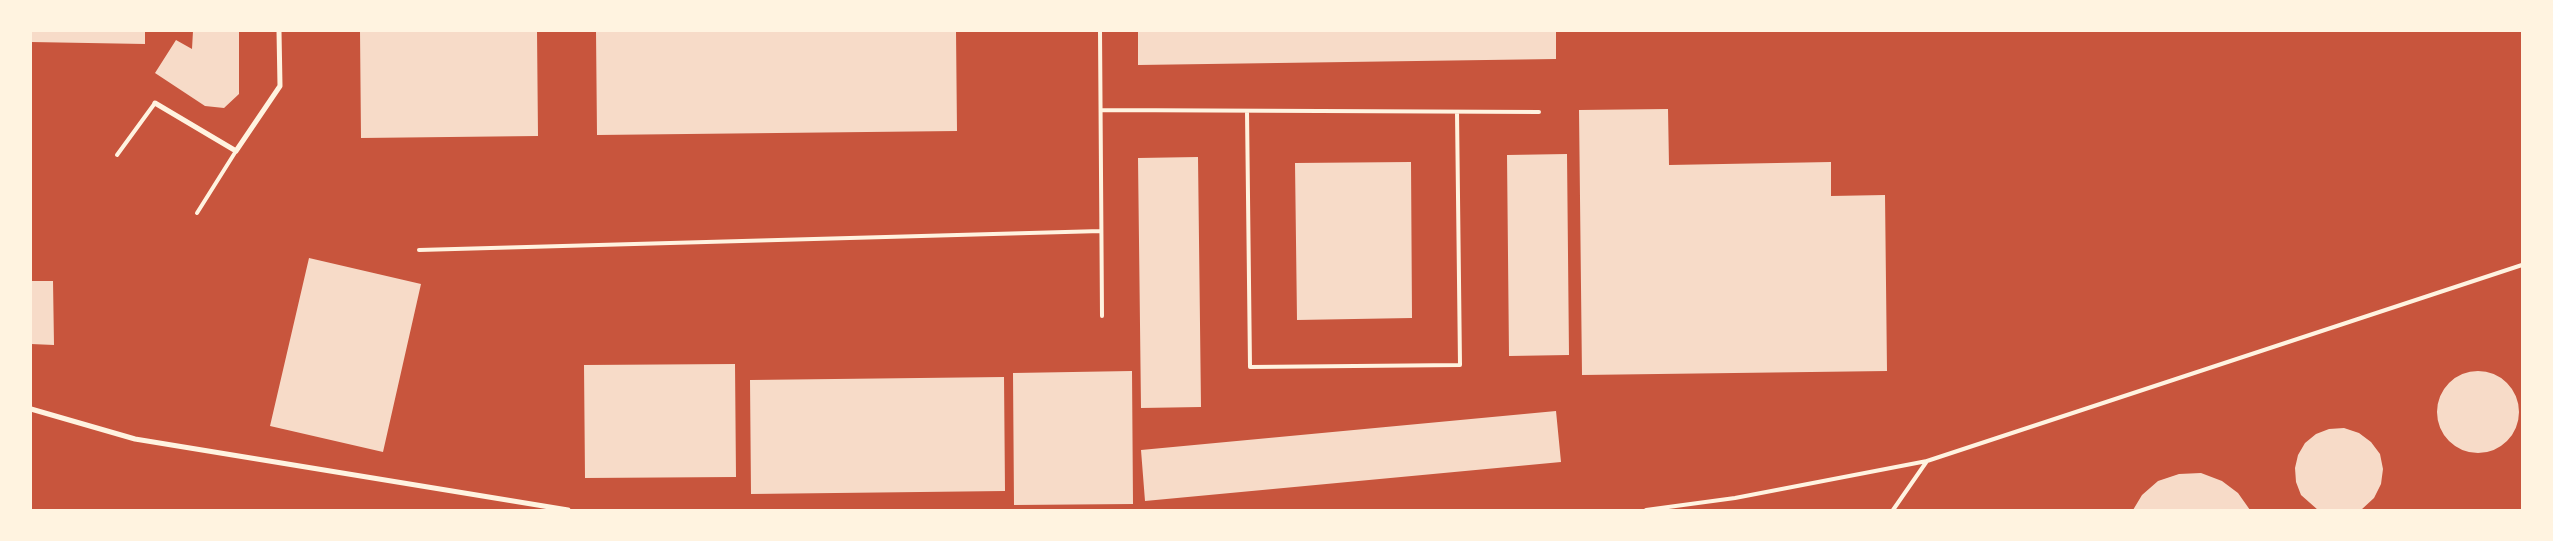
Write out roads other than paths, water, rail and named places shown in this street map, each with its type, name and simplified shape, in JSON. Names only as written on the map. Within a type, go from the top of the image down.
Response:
[{"type":"street","points":[[155,103],[236,151],[280,86],[279,31]]},
{"type":"street","points":[[31,409],[135,439],[568,510]]},
{"type":"lane","points":[[1100,31],[1102,316]]},
{"type":"lane","points":[[117,155],[155,103]]},
{"type":"lane","points":[[1101,110],[1539,112]]},
{"type":"lane","points":[[1247,110],[1250,367],[1460,365],[1457,112]]},
{"type":"lane","points":[[197,213],[236,151]]},
{"type":"lane","points":[[419,250],[1101,231]]},
{"type":"lane","points":[[1646,510],[1736,498],[1927,461],[2522,265]]},
{"type":"lane","points":[[1893,510],[1927,461]]}]
